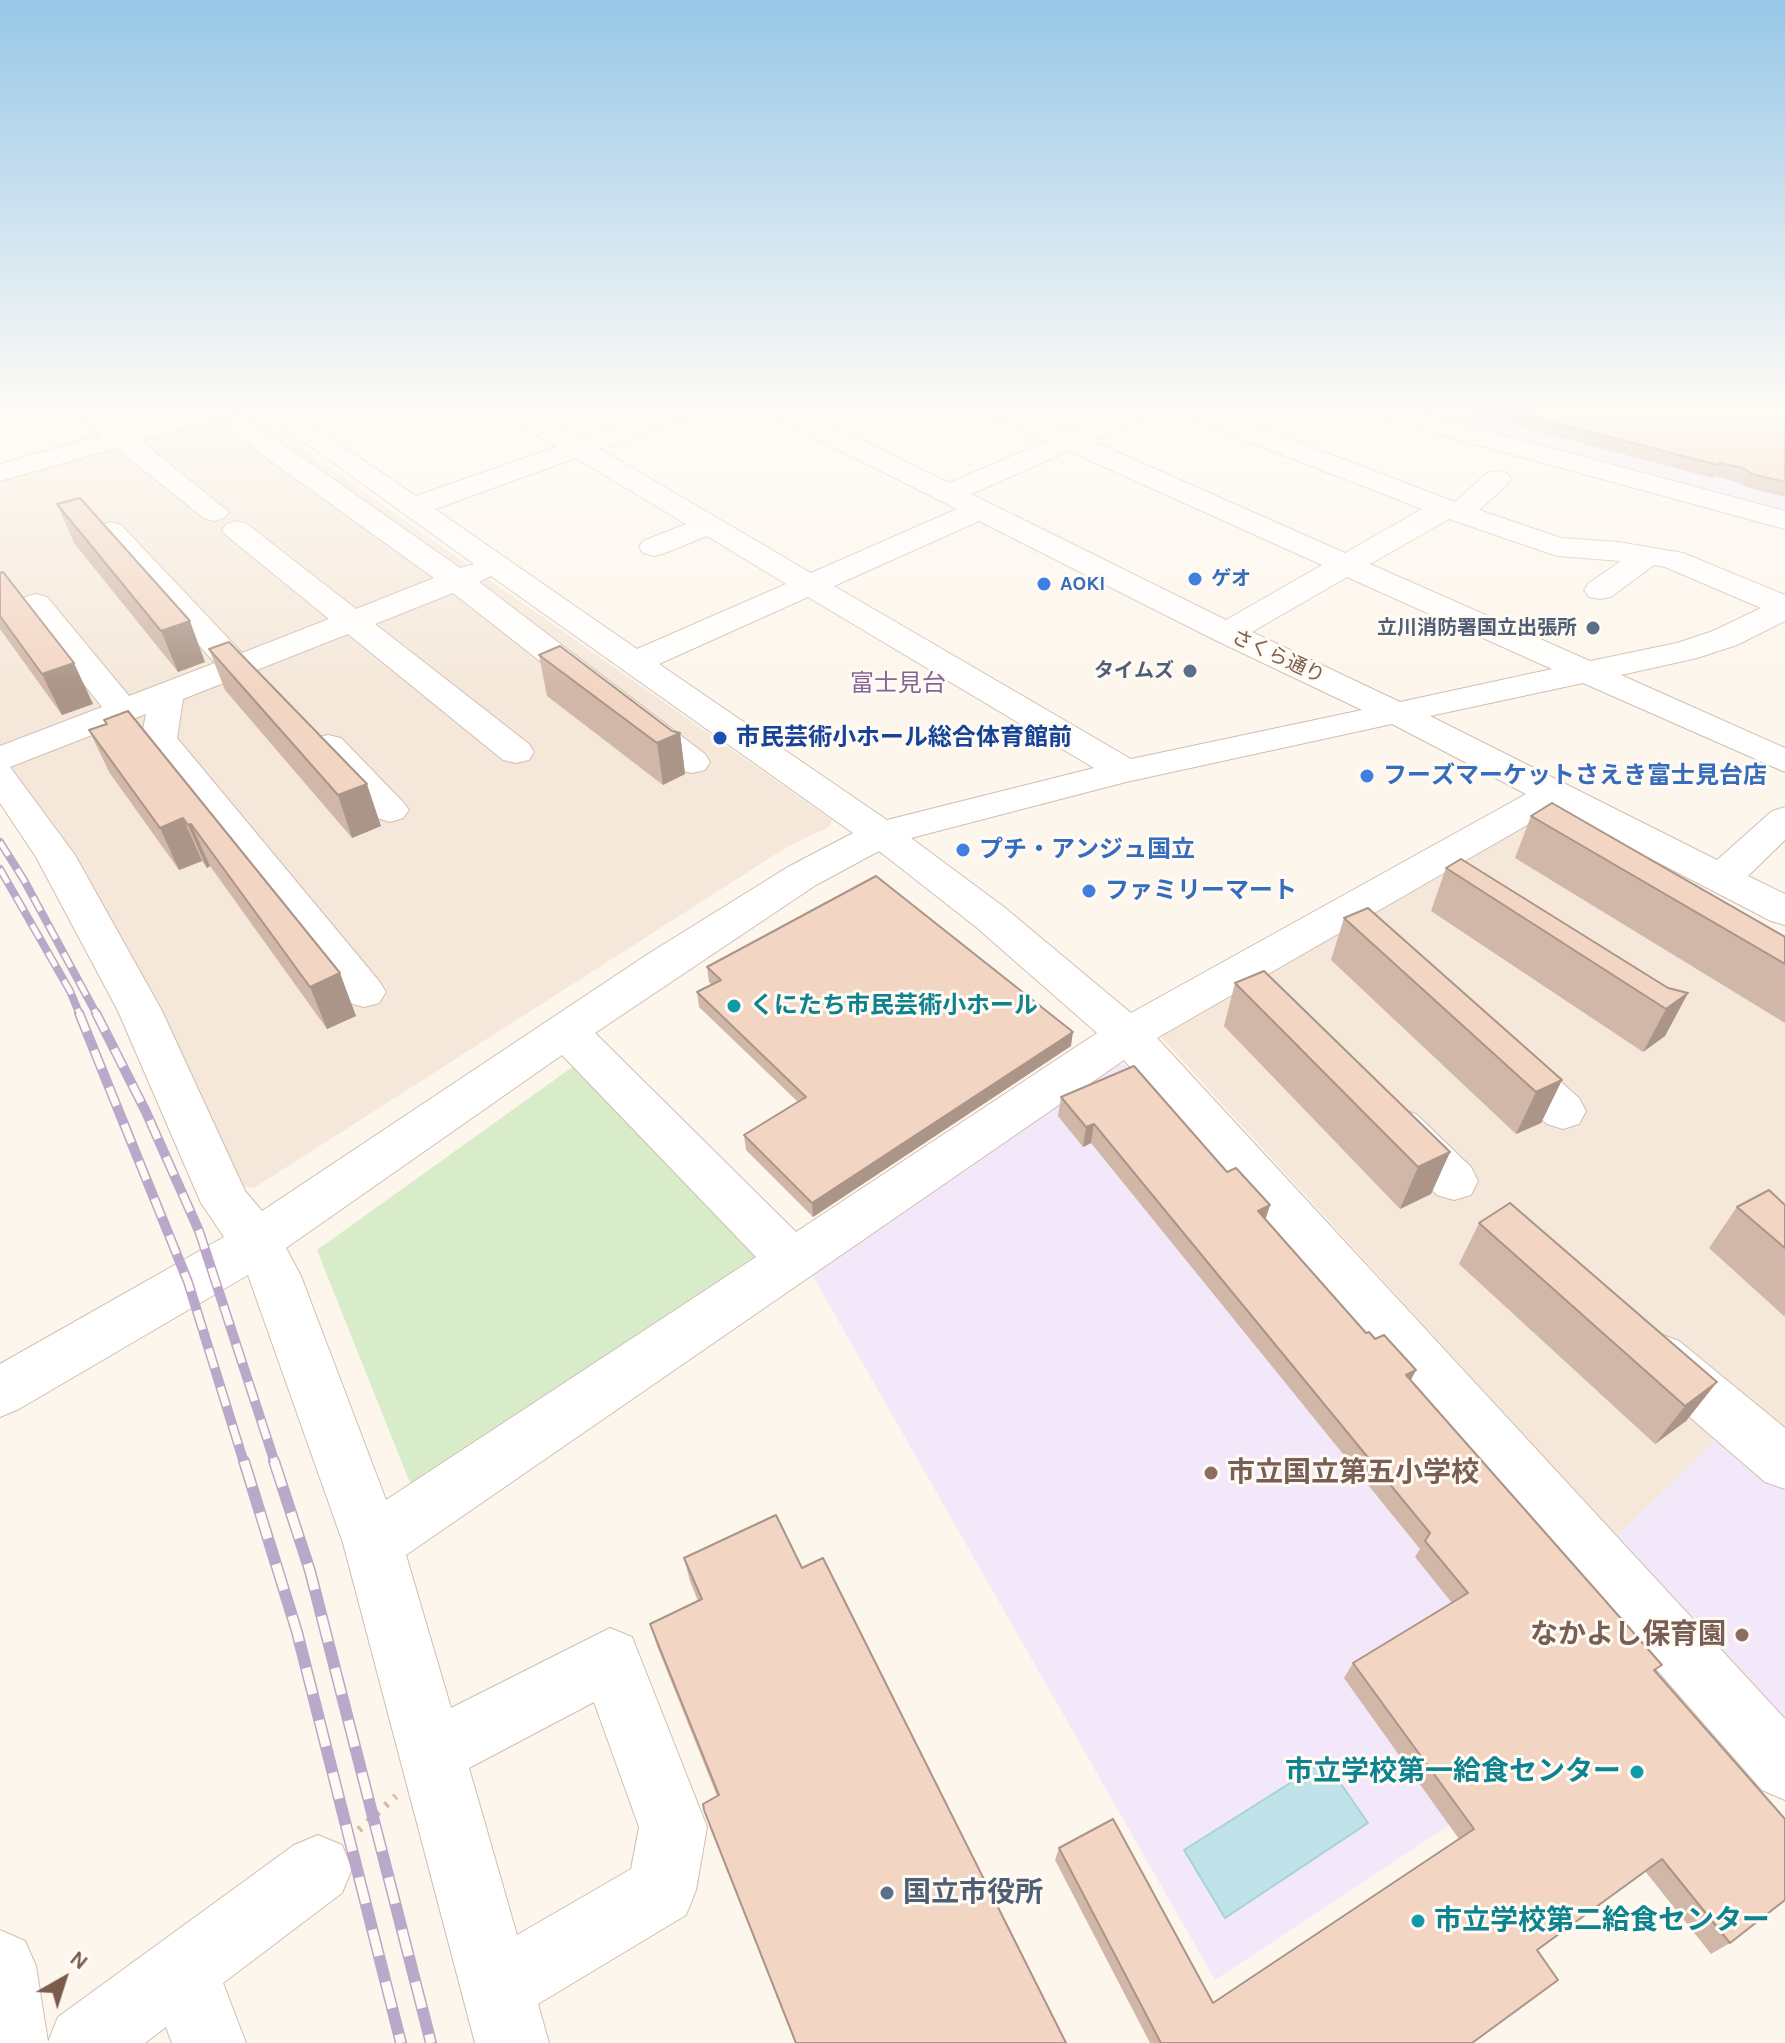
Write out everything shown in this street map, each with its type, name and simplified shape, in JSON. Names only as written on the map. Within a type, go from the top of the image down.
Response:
[{"type":"street","points":[[200,500],[516,752]]},
{"type":"street","points":[[350,500],[692,762]]},
{"type":"street","points":[[403,500],[881,834],[990,917],[1128,1035],[1785,1767]]},
{"type":"street","points":[[413,507],[432,500]]},
{"type":"street","points":[[667,500],[1126,771]]},
{"type":"street","name":"さくら通り","points":[[964,500],[1227,633],[1398,714],[1785,911]]},
{"type":"street","points":[[1204,500],[1785,761]]},
{"type":"street","points":[[1425,500],[1557,547],[1672,559],[1785,608]]},
{"type":"street","points":[[1227,633],[1467,500]]},
{"type":"street","points":[[1713,500],[1785,520]]},
{"type":"street","points":[[635,662],[981,509]]},
{"type":"street","points":[[654,547],[709,525]]},
{"type":"street","points":[[111,531],[251,672]]},
{"type":"street","points":[[1600,590],[1649,555]]},
{"type":"street","points":[[0,759],[167,694],[251,672],[353,622],[495,565]]},
{"type":"street","points":[[36,604],[123,711]]},
{"type":"street","points":[[0,1392],[231,1259],[565,1030],[802,876],[881,834],[949,814],[1126,771],[1685,651],[1725,638],[1785,608]]},
{"type":"street","points":[[167,694],[159,739],[364,992]]},
{"type":"street","points":[[302,720],[390,810]]},
{"type":"street","points":[[0,776],[55,855],[140,1011],[226,1203],[256,1241],[275,1276],[373,1543],[504,2016],[661,1890],[673,1827],[610,1659],[434,1757]]},
{"type":"street","points":[[373,1543],[1128,1035],[1553,795]]},
{"type":"street","points":[[1517,815],[1557,839]]},
{"type":"street","points":[[1721,879],[1785,819]]},
{"type":"street","points":[[1425,867],[1465,892]]},
{"type":"street","points":[[1343,913],[1377,945]]},
{"type":"street","points":[[1240,972],[1273,1005]]},
{"type":"street","points":[[565,1030],[792,1261]]},
{"type":"street","points":[[1482,1038],[1563,1111]]},
{"type":"street","points":[[1375,1104],[1454,1181]]},
{"type":"street","points":[[1628,1331],[1785,1463]]},
{"type":"street","points":[[84,2043],[318,1869]]},
{"type":"street","points":[[0,1966],[11,2043]]},
{"type":"street","points":[[183,1972],[209,2043]]},
{"type":"path","points":[[318,1869],[434,1757]]},
{"type":"shaded area","points":[[0,500],[376,500],[832,820],[829,827],[787,847],[254,1188],[240,1186],[68,847],[0,755]]},
{"type":"shaded area","points":[[1730,500],[1785,500],[1785,515]]},
{"type":"shaded area","points":[[1534,818],[1785,941],[1785,1475],[1612,1541],[1601,1519],[1159,1035]]},
{"type":"shaded area","name":"市立国立第五小学校","points":[[1110,1062],[1126,1065],[1679,1673],[1215,1980],[811,1273]]},
{"type":"shaded area","name":"なかよし保育園","points":[[1730,1426],[1785,1475],[1785,1730],[1612,1541]]},
{"type":"green space","points":[[578,1063],[764,1256],[414,1493],[317,1250]]},
{"type":"water","points":[[1325,1761],[1368,1823],[1225,1918],[1184,1850]]},
{"type":"building","points":[[82,500],[190,621],[161,631],[57,504]]},
{"type":"building","points":[[3,572],[74,663],[42,674],[0,616],[0,573]]},
{"type":"building","points":[[229,642],[367,784],[338,795],[209,649]]},
{"type":"building","points":[[560,646],[672,731],[680,733],[657,743],[539,655]]},
{"type":"building","points":[[128,711],[340,973],[310,987],[191,824],[188,825],[183,818],[160,828],[89,730],[107,724],[104,720]]},
{"type":"building","points":[[1552,803],[1785,937],[1785,964],[1531,816]]},
{"type":"building","points":[[1461,859],[1668,988],[1688,993],[1666,1009],[1446,868]]},
{"type":"building","points":[[876,876],[1073,1032],[812,1203],[744,1135],[806,1097],[697,992],[721,980],[707,967]]},
{"type":"building","points":[[1368,908],[1562,1080],[1536,1092],[1344,918]]},
{"type":"building","points":[[1264,971],[1450,1152],[1418,1167],[1235,983]]},
{"type":"building","points":[[1134,1066],[1227,1172],[1236,1168],[1270,1205],[1258,1211],[1366,1333],[1369,1332],[1375,1339],[1384,1335],[1416,1370],[1406,1375],[1662,1665],[1654,1670],[1785,1819],[1785,1900],[1730,1943],[1662,1859],[1537,1950],[1558,1980],[1472,2043],[1161,2043],[1059,1848],[1113,1819],[1213,2003],[1474,1829],[1353,1663],[1468,1593],[1425,1541],[1430,1533],[1094,1124],[1086,1127],[1061,1097]]},
{"type":"building","points":[[1769,1190],[1785,1205],[1785,1248],[1737,1207]]},
{"type":"building","points":[[1510,1203],[1717,1382],[1685,1406],[1479,1223]]},
{"type":"building","name":"国立市役所","points":[[776,1515],[802,1568],[823,1558],[1066,2043],[796,2043],[704,1810],[703,1804],[719,1795],[650,1624],[702,1599],[684,1558]]},
{"type":"railway","points":[[0,842],[97,1015]]},
{"type":"railway","points":[[0,869],[70,991],[80,1015]]},
{"type":"railway","points":[[79,1013],[188,1282],[244,1463]]},
{"type":"railway","points":[[96,1013],[146,1112],[199,1231],[275,1463]]},
{"type":"railway","points":[[244,1461],[297,1632],[401,2043]]},
{"type":"railway","points":[[274,1461],[310,1571],[431,2043]]},
{"type":"place","name":"ゲオ","points":[[1195,579]]},
{"type":"place","name":"AOKI","points":[[1044,584]]},
{"type":"place","name":"立川消防署国立出張所","points":[[1593,628]]},
{"type":"place","name":"タイムズ","points":[[1190,671]]},
{"type":"place","name":"市民芸術小ホール総合体育館前","points":[[720,738]]},
{"type":"place","name":"フーズマーケットさえき富士見台店","points":[[1367,776]]},
{"type":"place","name":"プチ・アンジュ国立","points":[[963,850]]},
{"type":"place","name":"ファミリーマート","points":[[1089,891]]},
{"type":"place","name":"くにたち市民芸術小ホール","points":[[734,1006]]},
{"type":"place","name":"市立国立第五小学校","points":[[1211,1473]]},
{"type":"place","name":"なかよし保育園","points":[[1742,1635]]},
{"type":"place","name":"市立学校第一給食センター","points":[[1637,1772]]},
{"type":"place","name":"国立市役所","points":[[887,1893]]},
{"type":"place","name":"市立学校第二給食センター","points":[[1418,1921]]},
{"type":"district","name":"富士見台","points":[[898,684]]}]
